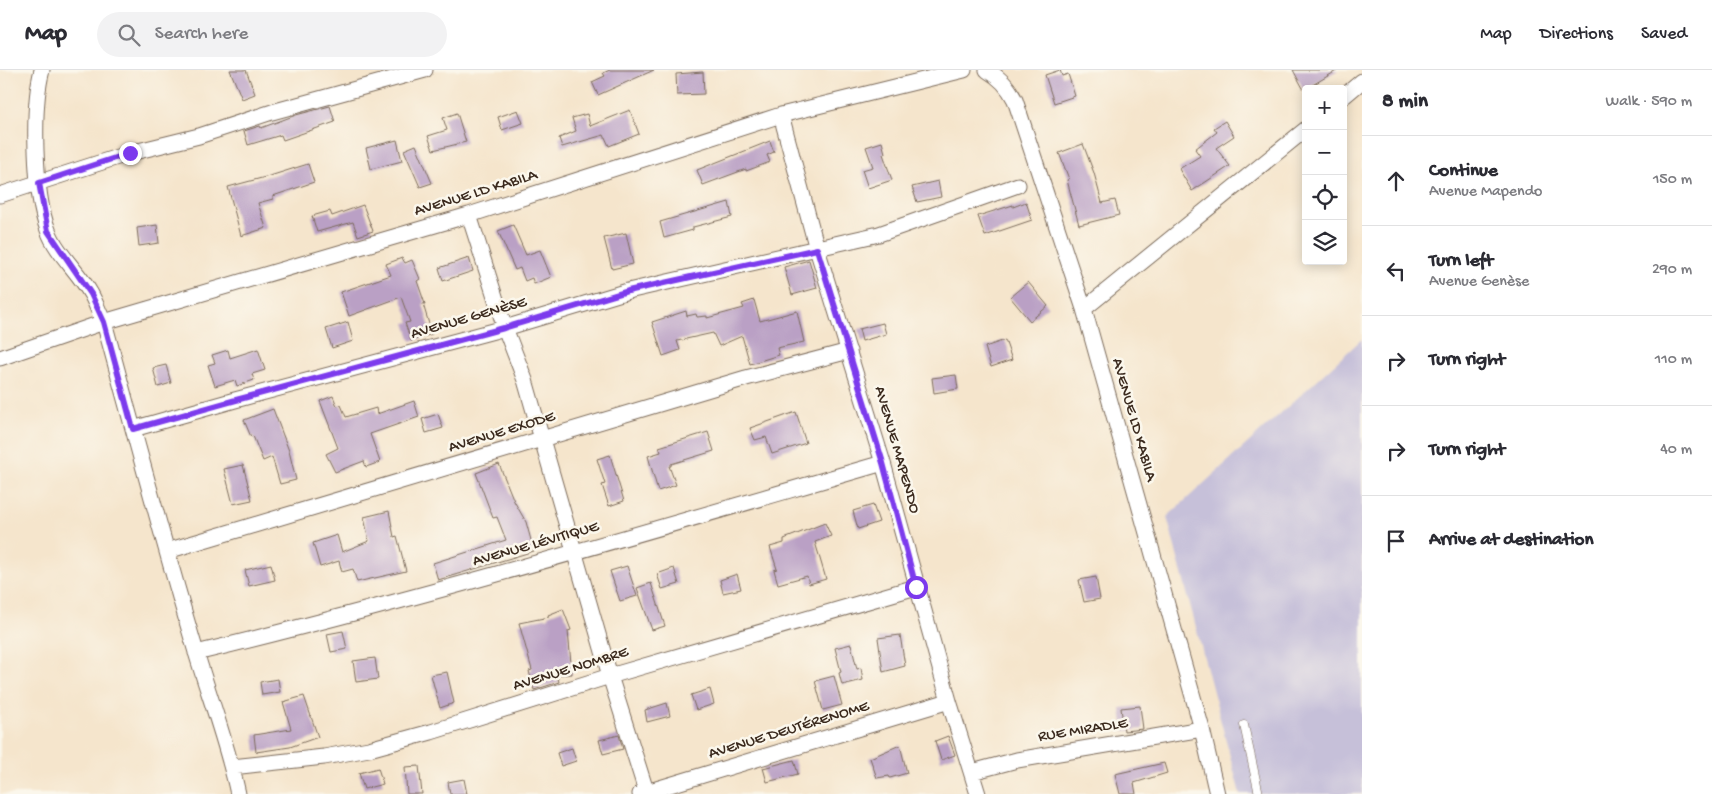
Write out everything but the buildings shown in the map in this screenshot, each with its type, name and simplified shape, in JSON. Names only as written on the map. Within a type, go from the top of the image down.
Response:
[{"type":"street","points":[[42,70],[36,110],[39,183],[48,231],[91,294],[104,322],[167,551],[232,767],[238,794]]},
{"type":"street","points":[[0,195],[130,153],[199,136],[272,112],[426,70]]},
{"type":"street","name":"AVENUE LD KABILA","points":[[0,358],[104,322],[469,215],[781,115],[964,70]]},
{"type":"street","name":"AVENUE LD KABILA","points":[[995,72],[1008,86],[1015,100],[1084,309],[1202,729],[1217,794]]},
{"type":"street","points":[[1347,94],[1362,81]]},
{"type":"street","name":"AVENUE MAPENDO","points":[[781,115],[817,249],[883,463],[916,587],[978,794]]},
{"type":"street","points":[[1084,309],[1305,130]]},
{"type":"street","name":"AVENUE GENÈSE","points":[[133,429],[504,328],[628,291],[879,234],[1018,185]]},
{"type":"street","points":[[469,215],[504,328],[525,380],[543,439],[644,793]]},
{"type":"street","name":"AVENUE EXODE","points":[[167,551],[746,378],[848,351]]},
{"type":"street","name":"AVENUE LÉVITIQUE","points":[[196,652],[355,613],[574,553],[883,463]]},
{"type":"street","name":"AVENUE NOMBRE","points":[[232,767],[324,757],[369,749],[431,732],[610,676],[916,587]]},
{"type":"street","name":"AVENUE DEUTÉRENOME","points":[[644,793],[949,701]]},
{"type":"street","name":"RUE MIRADLE","points":[[972,772],[1017,760],[1202,729]]},
{"type":"lane","points":[[1244,725],[1259,794]]},
{"type":"shaded area","points":[[1362,339],[1362,794],[1240,794],[1167,517]]},
{"type":"route","points":[[130,153],[39,183],[48,231],[91,294],[104,322],[133,429],[504,328],[628,291],[817,249],[883,463],[916,587]]}]
